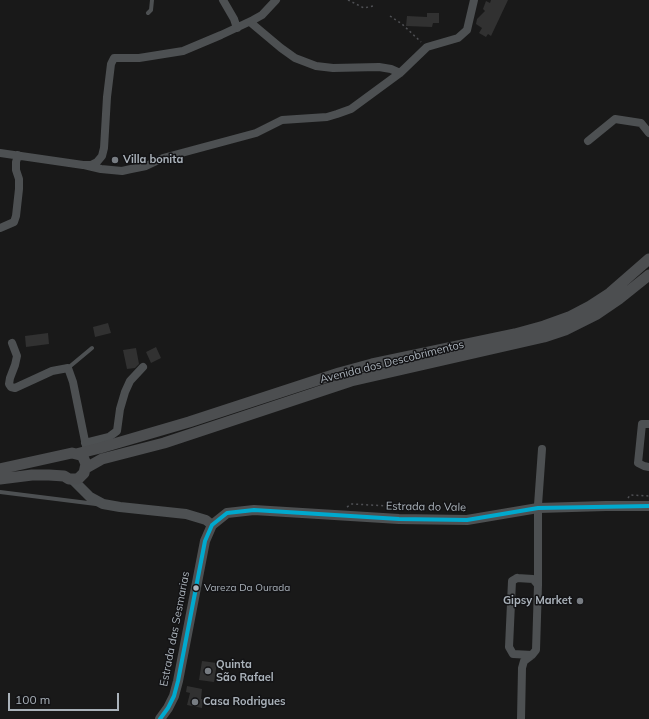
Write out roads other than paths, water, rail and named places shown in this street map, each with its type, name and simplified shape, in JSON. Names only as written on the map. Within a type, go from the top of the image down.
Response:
[{"type":"main road","name":"Avenida dos Descobrimentos","points":[[0,469],[71,454],[86,447],[189,422],[339,373],[372,364],[515,334],[550,324],[569,317],[610,293],[649,259]]},
{"type":"main road","name":"Avenida dos Descobrimentos","points":[[86,468],[102,459],[164,443],[351,381],[544,337],[565,330],[597,314],[619,299],[649,275]]},
{"type":"main road","points":[[0,479],[32,475],[68,478],[79,478],[82,476],[86,468],[85,461],[80,455],[71,454],[63,458],[60,465],[62,473],[68,478]]},
{"type":"street","points":[[223,0],[234,19],[237,28]]},
{"type":"street","points":[[102,169],[107,97],[111,64],[114,58],[139,58],[183,51],[250,22],[262,15],[276,0]]},
{"type":"street","points":[[0,153],[122,171],[146,166],[163,158],[256,133],[282,120],[327,117],[337,114],[351,109],[400,73],[427,47],[458,38],[467,30],[474,0]]},
{"type":"street","points":[[250,22],[281,48],[296,58],[316,66],[333,68],[379,67],[391,69],[400,73]]},
{"type":"street","points":[[588,141],[615,119],[641,123],[649,132]]},
{"type":"street","points":[[84,165],[91,165],[97,162],[102,156],[104,148]]},
{"type":"street","points":[[0,228],[14,222],[16,216],[19,189],[19,179],[16,170],[18,155]]},
{"type":"street","points":[[12,343],[17,356],[16,365],[10,378],[9,384],[11,387],[15,388],[52,371],[68,368],[73,382],[86,447],[109,437],[118,431],[120,409],[125,392],[130,381],[143,367]]},
{"type":"street","points":[[649,424],[642,424],[638,463],[649,467]]},
{"type":"street","points":[[521,719],[522,668],[524,661],[536,650],[538,508],[542,449]]},
{"type":"street","points":[[68,478],[90,497],[100,503],[120,507],[186,514],[206,520],[212,525]]},
{"type":"street","name":"Estrada do Vale","points":[[212,525],[227,513],[254,510],[398,519],[467,520],[538,508],[649,506]]},
{"type":"street","name":"Estrada das Sesmarias","points":[[160,719],[168,708],[176,689],[205,541],[212,525]]},
{"type":"street","points":[[526,579],[534,573],[538,567]]},
{"type":"street","points":[[522,668],[509,647],[512,581],[517,578],[533,579],[538,585]]},
{"type":"street","points":[[512,654],[532,655]]},
{"type":"lane","points":[[148,13],[151,10],[152,0]]},
{"type":"lane","points":[[68,368],[92,348]]},
{"type":"lane","points":[[0,492],[100,503]]},
{"type":"place","name":"Villa bonita","points":[[115,160]]},
{"type":"place","name":"Vareza Da Ourada","points":[[196,588]]},
{"type":"place","name":"Gipsy Market","points":[[580,601]]},
{"type":"place","name":"Quinta São Rafael","points":[[208,671]]},
{"type":"place","name":"Casa Rodrigues","points":[[195,702]]}]
